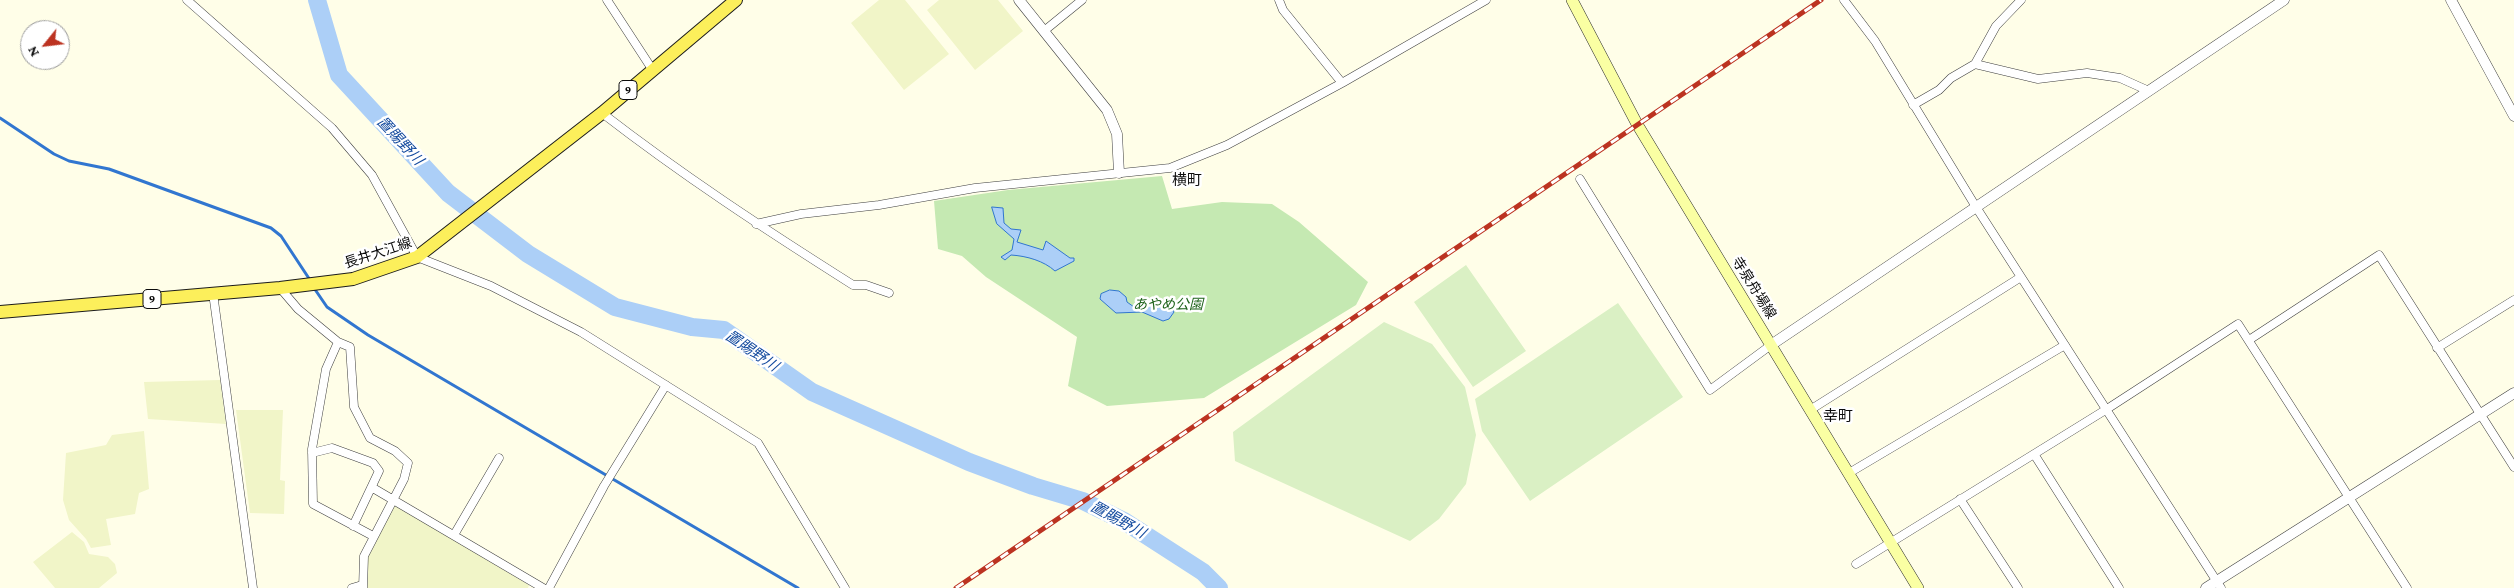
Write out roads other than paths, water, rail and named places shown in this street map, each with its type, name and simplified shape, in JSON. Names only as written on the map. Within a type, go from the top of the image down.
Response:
[{"type":"main road","name":"長井大江線","points":[[0,312],[213,292],[280,288],[352,279],[417,258],[602,113],[652,68],[736,0]]},
{"type":"main road","name":"寺泉舟場線","points":[[1572,0],[1637,124],[1918,588]]},
{"type":"street","points":[[187,0],[332,128],[372,175],[417,258],[491,286],[572,327],[758,443],[845,588]]},
{"type":"street","points":[[607,0],[652,68]]},
{"type":"street","points":[[1019,0],[1107,110],[1117,134],[1119,173]]},
{"type":"street","points":[[1044,31],[1082,0]]},
{"type":"street","points":[[1279,0],[1283,10],[1342,83]]},
{"type":"street","points":[[756,224],[802,214],[895,203],[975,188],[1170,168],[1227,145],[1342,83],[1486,0]]},
{"type":"street","points":[[1844,0],[1875,41],[1976,207],[2219,584]]},
{"type":"street","points":[[1913,105],[1939,90],[1951,78],[1975,64],[1996,26],[2021,0]]},
{"type":"street","points":[[1580,179],[1710,390],[1772,345],[2283,0]]},
{"type":"street","points":[[2451,0],[2514,116]]},
{"type":"street","points":[[1975,64],[2038,79],[2087,73],[2120,78],[2149,91]]},
{"type":"street","points":[[602,113],[667,163],[756,224],[853,284],[866,285],[888,293]]},
{"type":"street","points":[[2249,340],[2378,255],[2514,468]]},
{"type":"street","points":[[1810,410],[2021,277]]},
{"type":"street","points":[[280,288],[298,308],[338,342],[350,347],[354,407],[370,438],[395,451],[408,463],[393,500],[364,556],[362,586],[352,588]]},
{"type":"street","points":[[213,292],[253,588]]},
{"type":"street","points":[[2437,348],[2514,300]]},
{"type":"street","points":[[1856,564],[2107,409],[2238,324],[2350,495],[2407,588]]},
{"type":"street","points":[[338,342],[326,369],[312,453],[313,504],[373,536]]},
{"type":"street","points":[[1849,474],[2065,345]]},
{"type":"street","points":[[549,588],[604,486],[666,385]]},
{"type":"street","points":[[2206,588],[2219,584],[2350,495],[2514,393]]},
{"type":"street","points":[[312,453],[332,448],[372,462],[379,471],[373,488],[354,526]]},
{"type":"street","points":[[2034,454],[2119,588]]},
{"type":"street","points":[[454,535],[499,458]]},
{"type":"street","points":[[373,488],[543,588]]},
{"type":"street","points":[[1960,499],[2018,588]]},
{"type":"water","points":[[992,207],[1003,208],[1004,223],[1011,229],[1021,230],[1017,242],[1043,250],[1046,241],[1070,258],[1074,258],[1074,261],[1055,271],[1040,262],[1023,257],[1011,255],[1005,260],[1001,257],[1012,250],[1014,239],[997,224]]},
{"type":"water","points":[[1110,290],[1119,291],[1126,297],[1127,302],[1134,307],[1150,303],[1170,305],[1174,312],[1169,319],[1163,321],[1142,312],[1116,313],[1100,299],[1101,294]]},
{"type":"waterway","name":"置賜野川","points":[[317,0],[339,75],[448,193],[528,254],[615,307],[692,327],[724,330],[812,392],[969,462],[1033,486],[1083,501],[1124,521],[1203,572],[1219,588]]},
{"type":"waterway","points":[[0,118],[54,154],[69,161],[109,169],[271,228],[281,236],[310,280]]},
{"type":"waterway","points":[[314,288],[327,307],[368,335],[798,588]]},
{"type":"railway","points":[[956,588],[1821,0]]},
{"type":"district","name":"横町","points":[[1187,180]]},
{"type":"district","name":"幸町","points":[[1838,416]]},
{"type":"park label","name":"あやめ公園","points":[[1168,305]]}]
